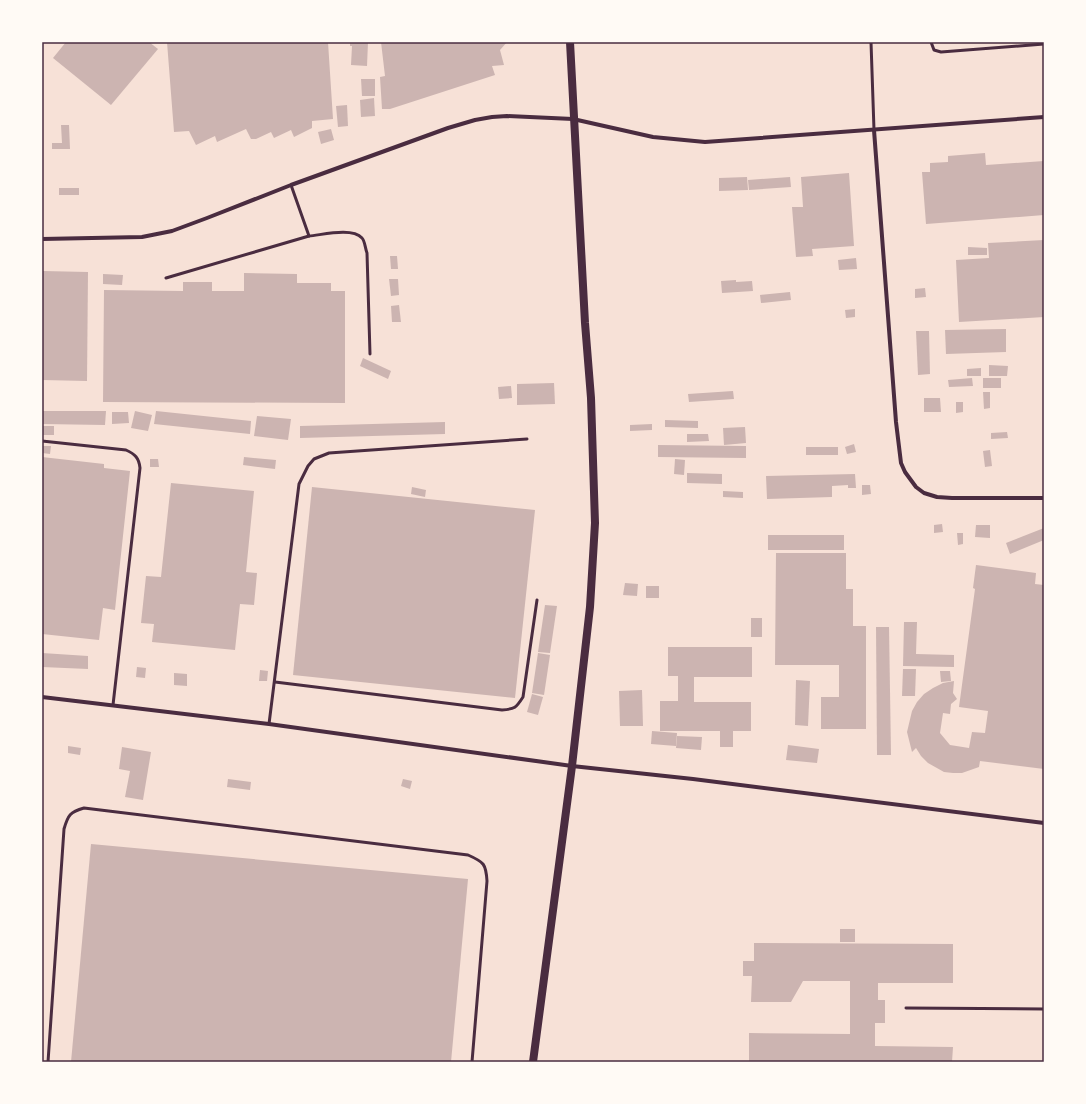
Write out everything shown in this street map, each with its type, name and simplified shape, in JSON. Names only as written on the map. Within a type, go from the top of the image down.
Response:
[{"type":"main road","points":[[533,1062],[572,766],[590,607],[595,523],[590,398],[573,119],[570,42]]},
{"type":"street","points":[[42,239],[142,237],[172,231],[291,185],[448,128],[475,120],[507,116],[573,119],[654,137],[705,142],[1044,117]]},
{"type":"street","points":[[874,130],[896,422],[901,463],[905,472],[916,488],[924,493],[936,497],[1044,498]]},
{"type":"street","points":[[42,697],[269,724],[572,766],[700,780],[1044,823]]},
{"type":"lane","points":[[871,42],[874,130]]},
{"type":"lane","points":[[931,42],[934,50],[941,52],[1044,44]]},
{"type":"lane","points":[[291,185],[309,236]]},
{"type":"lane","points":[[166,278],[309,236],[348,232],[357,234],[363,239],[366,253],[370,354]]},
{"type":"lane","points":[[269,724],[300,484],[308,466],[314,459],[329,453],[527,439]]},
{"type":"lane","points":[[42,441],[126,450],[133,453],[139,459],[140,468],[113,705]]},
{"type":"lane","points":[[274,682],[512,710],[517,706],[523,697],[536,600]]},
{"type":"lane","points":[[48,1062],[64,829],[67,817],[74,811],[84,808],[468,855],[481,860],[486,870],[487,880],[472,1062]]},
{"type":"lane","points":[[906,1008],[1044,1009]]},
{"type":"building","points":[[66,42],[149,42],[158,49],[111,105],[53,58]]},
{"type":"building","points":[[167,42],[328,42],[333,119],[312,121],[312,128],[294,137],[291,130],[274,138],[271,132],[256,139],[251,139],[246,129],[217,142],[215,136],[196,145],[189,131],[174,132]]},
{"type":"building","points":[[350,42],[368,42],[367,66],[351,65],[352,46],[350,46]]},
{"type":"building","points":[[381,42],[507,42],[500,50],[504,65],[492,66],[495,75],[390,109],[382,109],[380,77],[385,76]]},
{"type":"building","points":[[361,79],[375,79],[375,96],[362,96]]},
{"type":"building","points":[[374,98],[375,116],[361,117],[360,100]]},
{"type":"building","points":[[347,105],[348,126],[338,127],[336,106]]},
{"type":"building","points":[[61,125],[69,125],[70,149],[52,149],[52,143],[62,143]]},
{"type":"building","points":[[331,129],[334,140],[321,144],[318,132]]},
{"type":"building","points":[[985,153],[986,165],[1044,161],[1044,215],[926,224],[922,172],[930,172],[930,163],[948,162],[948,156]]},
{"type":"building","points":[[849,173],[854,246],[812,249],[813,256],[796,257],[792,207],[803,207],[801,177]]},
{"type":"building","points":[[747,177],[748,190],[719,191],[719,178]]},
{"type":"building","points":[[790,177],[791,187],[749,190],[748,180]]},
{"type":"building","points":[[59,188],[79,188],[79,195],[59,195]]},
{"type":"building","points":[[1044,240],[1044,317],[959,322],[956,260],[989,258],[988,243]]},
{"type":"building","points":[[968,247],[987,248],[987,255],[968,255]]},
{"type":"building","points":[[390,256],[397,256],[398,269],[391,269]]},
{"type":"building","points":[[856,258],[857,269],[839,270],[838,260]]},
{"type":"building","points":[[43,271],[88,272],[87,381],[42,380]]},
{"type":"building","points":[[244,273],[297,274],[297,283],[331,283],[331,291],[345,291],[345,403],[103,402],[104,290],[183,291],[183,282],[212,282],[212,291],[244,291]]},
{"type":"building","points":[[103,274],[123,275],[122,285],[103,284]]},
{"type":"building","points":[[389,279],[398,279],[399,295],[391,296]]},
{"type":"building","points":[[736,280],[736,282],[752,281],[753,291],[722,293],[721,281]]},
{"type":"building","points":[[925,288],[926,297],[915,298],[915,289]]},
{"type":"building","points":[[790,292],[791,300],[761,303],[760,295]]},
{"type":"building","points":[[399,305],[401,322],[392,322],[391,306]]},
{"type":"building","points":[[855,309],[855,317],[846,318],[845,310]]},
{"type":"building","points":[[1006,329],[1006,352],[946,354],[945,330]]},
{"type":"building","points":[[916,331],[929,331],[930,374],[918,375]]},
{"type":"building","points":[[363,358],[391,371],[388,379],[360,366]]},
{"type":"building","points":[[989,365],[1008,366],[1007,376],[989,376]]},
{"type":"building","points":[[981,368],[981,376],[967,376],[967,369]]},
{"type":"building","points":[[972,378],[973,386],[949,387],[948,380]]},
{"type":"building","points":[[983,378],[1001,378],[1001,388],[983,388]]},
{"type":"building","points":[[554,383],[555,404],[517,405],[517,384]]},
{"type":"building","points":[[511,386],[512,398],[499,399],[498,387]]},
{"type":"building","points":[[733,391],[734,399],[689,402],[688,394]]},
{"type":"building","points":[[983,392],[990,392],[990,408],[984,409]]},
{"type":"building","points":[[924,398],[940,398],[941,412],[924,412]]},
{"type":"building","points":[[956,402],[963,402],[963,412],[956,413]]},
{"type":"building","points":[[42,411],[106,411],[105,425],[42,424]]},
{"type":"building","points":[[135,411],[152,415],[148,431],[131,428]]},
{"type":"building","points":[[156,411],[251,421],[250,434],[154,424]]},
{"type":"building","points":[[112,412],[128,412],[129,423],[112,424]]},
{"type":"building","points":[[257,416],[291,419],[288,440],[254,436]]},
{"type":"building","points":[[665,420],[698,421],[698,428],[665,427]]},
{"type":"building","points":[[445,422],[445,434],[300,438],[300,426]]},
{"type":"building","points":[[652,424],[652,430],[630,431],[630,425]]},
{"type":"building","points":[[42,426],[54,426],[54,435],[42,435]]},
{"type":"building","points":[[745,427],[746,443],[724,445],[723,428]]},
{"type":"building","points":[[1007,432],[1008,438],[991,439],[991,433]]},
{"type":"building","points":[[687,434],[708,434],[709,441],[687,442]]},
{"type":"building","points":[[854,444],[856,452],[847,454],[845,447]]},
{"type":"building","points":[[658,445],[746,446],[746,458],[658,457]]},
{"type":"building","points":[[42,446],[51,446],[50,454],[42,453]]},
{"type":"building","points":[[806,447],[838,447],[838,455],[806,455]]},
{"type":"building","points":[[990,450],[992,466],[985,467],[983,451]]},
{"type":"building","points":[[42,457],[104,464],[104,468],[130,471],[115,610],[103,608],[99,640],[42,634]]},
{"type":"building","points":[[244,457],[276,460],[275,469],[243,465]]},
{"type":"building","points":[[150,459],[158,459],[159,467],[150,467]]},
{"type":"building","points":[[675,459],[685,460],[684,475],[674,474]]},
{"type":"building","points":[[687,473],[722,474],[722,484],[687,483]]},
{"type":"building","points":[[855,474],[856,488],[848,488],[848,485],[832,486],[832,497],[767,499],[766,476]]},
{"type":"building","points":[[171,483],[254,491],[246,572],[257,573],[254,605],[240,604],[235,650],[152,642],[154,624],[141,623],[146,576],[161,577]]},
{"type":"building","points":[[862,485],[870,485],[871,494],[862,495]]},
{"type":"building","points":[[312,487],[535,510],[515,698],[293,675]]},
{"type":"building","points":[[412,487],[426,490],[425,497],[411,494]]},
{"type":"building","points":[[723,491],[743,492],[743,498],[723,497]]},
{"type":"building","points":[[942,524],[943,532],[934,533],[934,525]]},
{"type":"building","points":[[976,525],[990,525],[990,538],[975,537]]},
{"type":"building","points":[[1044,528],[1044,540],[1010,554],[1006,543]]},
{"type":"building","points":[[957,533],[963,533],[963,544],[958,545]]},
{"type":"building","points":[[768,535],[844,535],[844,550],[768,550]]},
{"type":"building","points":[[776,553],[846,553],[846,589],[853,589],[853,626],[866,626],[866,729],[821,729],[821,697],[839,697],[839,665],[775,665]]},
{"type":"building","points":[[976,565],[1036,573],[1035,584],[1044,585],[1044,769],[980,761],[979,767],[962,773],[944,772],[928,763],[916,748],[912,752],[907,732],[912,711],[924,694],[943,683],[954,681],[953,693],[957,699],[951,704],[950,714],[943,713],[940,733],[950,745],[969,748],[972,732],[985,733],[988,711],[959,707],[975,589],[973,588]]},
{"type":"building","points":[[625,583],[638,584],[637,596],[623,595]]},
{"type":"building","points":[[646,586],[659,586],[659,598],[646,598]]},
{"type":"building","points":[[545,605],[557,606],[550,653],[538,652]]},
{"type":"building","points":[[751,618],[762,618],[762,637],[751,637]]},
{"type":"building","points":[[904,622],[917,622],[916,654],[954,655],[954,667],[903,666]]},
{"type":"building","points":[[876,627],[889,627],[891,755],[877,755]]},
{"type":"building","points":[[668,647],[752,647],[752,677],[694,677],[694,702],[751,702],[751,731],[733,731],[733,747],[720,747],[720,731],[660,731],[660,701],[678,701],[678,676],[668,676]]},
{"type":"building","points":[[42,653],[88,656],[88,669],[42,667]]},
{"type":"building","points":[[538,653],[550,655],[544,695],[532,693]]},
{"type":"building","points":[[137,667],[146,668],[145,678],[136,677]]},
{"type":"building","points":[[903,669],[916,669],[915,696],[902,696]]},
{"type":"building","points":[[260,670],[268,671],[267,681],[259,681]]},
{"type":"building","points":[[940,671],[950,671],[951,681],[941,682]]},
{"type":"building","points":[[174,673],[187,674],[187,686],[174,685]]},
{"type":"building","points":[[796,680],[810,681],[808,726],[795,725]]},
{"type":"building","points":[[642,690],[643,726],[620,726],[619,691]]},
{"type":"building","points":[[532,694],[543,697],[538,715],[527,712]]},
{"type":"building","points":[[652,731],[677,733],[676,746],[651,744]]},
{"type":"building","points":[[677,736],[702,737],[701,750],[676,748]]},
{"type":"building","points":[[788,745],[819,749],[817,763],[786,760]]},
{"type":"building","points":[[68,746],[81,748],[80,755],[68,753]]},
{"type":"building","points":[[122,747],[151,752],[143,800],[125,797],[130,771],[119,769]]},
{"type":"building","points":[[228,779],[251,782],[250,790],[227,787]]},
{"type":"building","points":[[403,779],[412,781],[410,789],[401,786]]},
{"type":"building","points":[[91,844],[468,879],[451,1062],[71,1062]]},
{"type":"building","points":[[840,929],[855,929],[855,942],[840,942]]},
{"type":"building","points":[[754,943],[953,944],[953,983],[878,983],[878,1000],[885,1000],[885,1023],[875,1023],[875,1046],[953,1047],[952,1062],[749,1062],[749,1033],[850,1034],[850,981],[803,981],[791,1002],[751,1002],[752,976],[743,976],[743,961],[754,961]]}]
